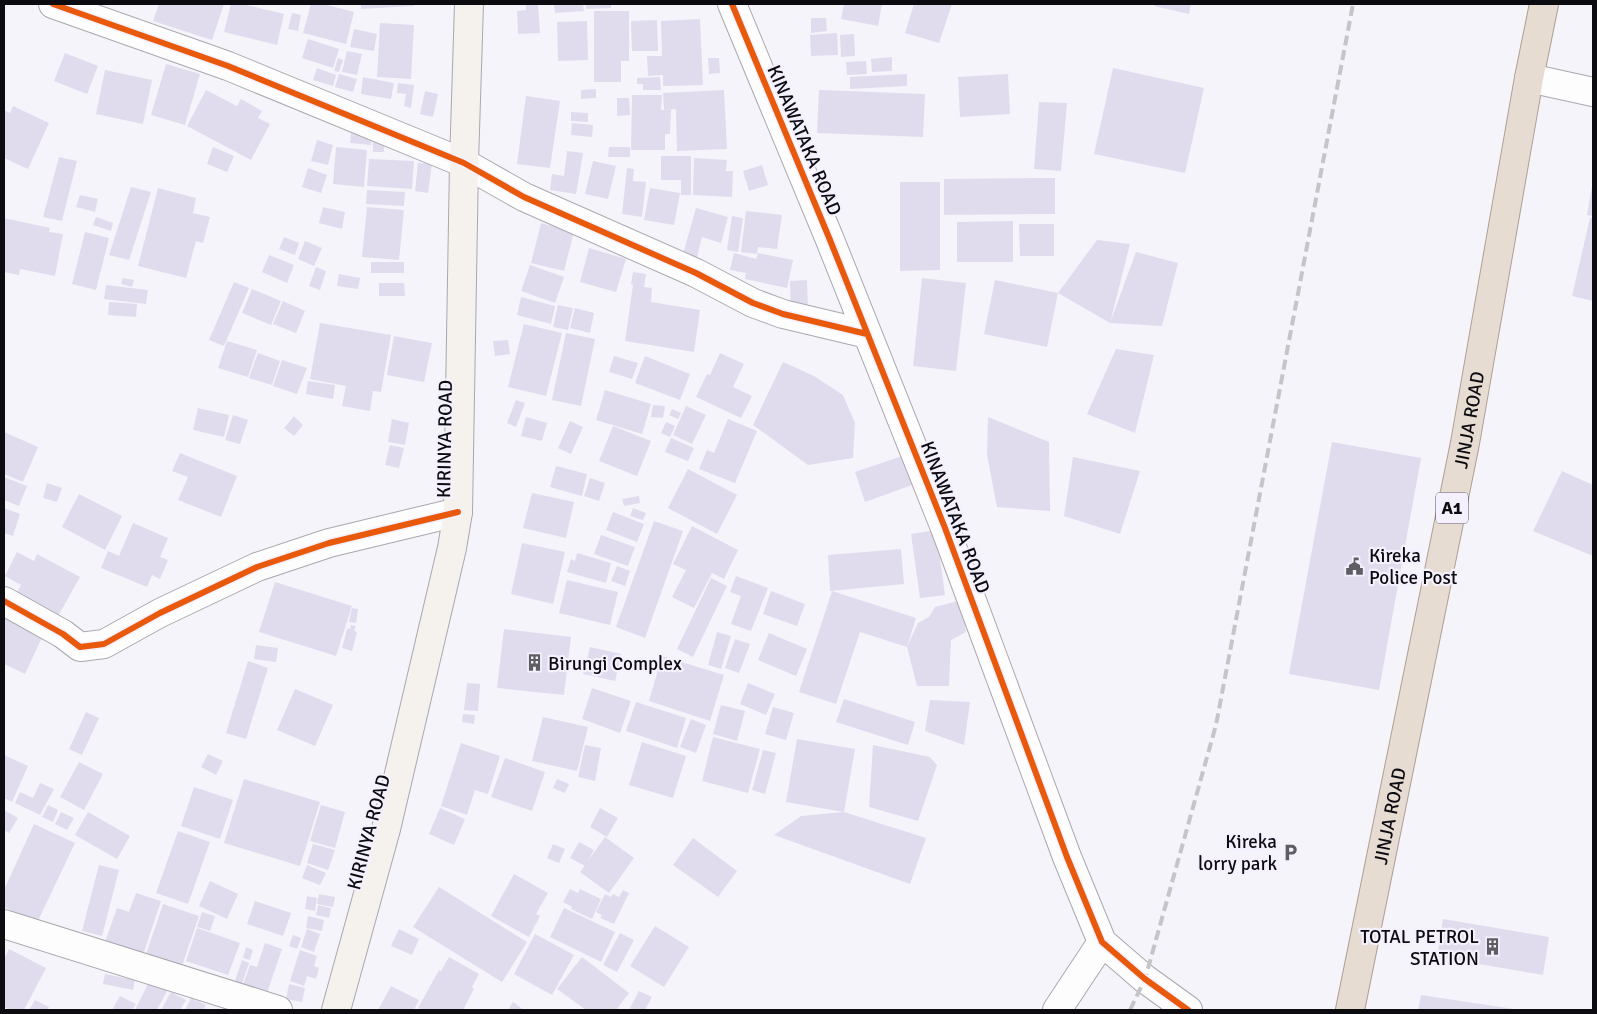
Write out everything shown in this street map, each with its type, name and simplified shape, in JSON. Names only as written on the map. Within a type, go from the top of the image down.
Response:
[{"type":"highway","name":"JINJA ROAD","points":[[1350,1010],[1465,443],[1529,78],[1544,4]]},
{"type":"main road","name":"KIRINYA ROAD","points":[[336,1010],[386,829],[452,548],[458,512],[464,164],[469,4]]},
{"type":"street","points":[[53,4],[228,66],[464,164],[524,197],[696,273],[753,303],[784,314],[867,334]]},
{"type":"street","name":"KINAWATAKA ROAD","points":[[732,4],[830,240],[945,528],[1067,857],[1102,942],[1145,979],[1188,1010]]},
{"type":"street","points":[[1529,78],[1593,92]]},
{"type":"street","points":[[4,602],[63,634],[80,647],[104,644],[160,613],[257,567],[329,543],[458,512]]},
{"type":"street","points":[[4,924],[278,1010]]},
{"type":"street","points":[[1057,1010],[1102,942]]},
{"type":"building","points":[[159,4],[224,4],[212,40],[153,21]]},
{"type":"building","points":[[231,4],[242,4],[284,14],[277,45],[224,32]]},
{"type":"building","points":[[311,4],[323,4],[354,12],[346,44],[303,33]]},
{"type":"building","points":[[361,4],[414,4],[414,6],[361,9]]},
{"type":"building","points":[[526,4],[538,4],[540,33],[518,34],[517,11],[526,10]]},
{"type":"building","points":[[554,4],[583,4],[584,11],[555,13]]},
{"type":"building","points":[[586,4],[611,4],[611,8],[586,9]]},
{"type":"building","points":[[844,4],[882,4],[878,26],[841,19]]},
{"type":"building","points":[[914,4],[952,4],[939,43],[905,33]]},
{"type":"building","points":[[1155,4],[1191,4],[1189,14],[1154,6]]},
{"type":"building","points":[[594,11],[629,11],[629,61],[621,61],[621,82],[594,82]]},
{"type":"building","points":[[292,13],[301,15],[298,31],[288,29]]},
{"type":"building","points":[[811,18],[826,18],[827,31],[811,33]]},
{"type":"building","points":[[700,19],[703,85],[663,86],[663,75],[648,76],[647,56],[662,56],[661,21]]},
{"type":"building","points":[[657,20],[658,51],[632,51],[631,21]]},
{"type":"building","points":[[587,21],[588,60],[558,61],[557,22]]},
{"type":"building","points":[[380,23],[414,25],[411,79],[377,77]]},
{"type":"building","points":[[354,29],[377,34],[374,51],[350,47]]},
{"type":"building","points":[[837,33],[838,55],[811,56],[810,35]]},
{"type":"building","points":[[854,34],[855,56],[841,57],[840,35]]},
{"type":"building","points":[[308,39],[339,49],[333,68],[302,58]]},
{"type":"building","points":[[347,51],[362,54],[357,75],[342,72]]},
{"type":"building","points":[[65,53],[98,66],[87,94],[54,81]]},
{"type":"building","points":[[892,57],[892,71],[872,72],[871,59]]},
{"type":"building","points":[[338,58],[343,60],[339,72],[334,71]]},
{"type":"building","points":[[708,58],[719,58],[720,73],[709,74]]},
{"type":"building","points":[[866,61],[867,74],[847,75],[846,62]]},
{"type":"building","points":[[166,64],[200,74],[185,125],[151,115]]},
{"type":"building","points":[[317,68],[336,75],[333,86],[313,80]]},
{"type":"building","points":[[1113,68],[1204,88],[1185,173],[1094,154]]},
{"type":"building","points":[[105,70],[152,80],[143,124],[96,114]]},
{"type":"building","points":[[339,74],[357,79],[353,92],[335,87]]},
{"type":"building","points":[[907,74],[907,86],[850,89],[850,77]]},
{"type":"building","points":[[1008,74],[1010,114],[960,117],[958,77]]},
{"type":"building","points":[[363,77],[394,83],[391,99],[361,94]]},
{"type":"building","points":[[660,77],[661,90],[643,90],[643,84],[637,84],[637,78]]},
{"type":"building","points":[[398,83],[414,85],[411,108],[404,106],[406,94],[397,93]]},
{"type":"building","points":[[596,89],[596,98],[581,99],[581,90]]},
{"type":"building","points":[[206,90],[237,106],[241,99],[262,111],[258,118],[270,124],[251,160],[187,126]]},
{"type":"building","points":[[724,90],[727,149],[677,151],[676,109],[664,110],[663,93]]},
{"type":"building","points":[[819,90],[925,94],[923,137],[817,133]]},
{"type":"building","points":[[425,91],[438,94],[433,117],[420,114]]},
{"type":"building","points":[[632,95],[662,95],[661,110],[671,110],[670,134],[665,134],[665,150],[631,150]]},
{"type":"building","points":[[526,96],[560,101],[550,168],[517,164]]},
{"type":"building","points":[[617,98],[629,98],[630,115],[617,116]]},
{"type":"building","points":[[1039,102],[1067,103],[1061,171],[1034,169]]},
{"type":"building","points":[[13,106],[49,123],[28,169],[4,158],[4,110],[10,113]]},
{"type":"building","points":[[571,112],[588,113],[588,122],[571,121]]},
{"type":"building","points":[[572,123],[593,125],[592,137],[571,135]]},
{"type":"building","points":[[351,133],[372,135],[371,145],[350,143]]},
{"type":"building","points":[[317,140],[333,145],[328,165],[311,161]]},
{"type":"building","points":[[373,140],[384,140],[384,152],[373,152]]},
{"type":"building","points":[[213,147],[234,156],[227,172],[207,164]]},
{"type":"building","points":[[336,147],[367,150],[364,187],[333,184]]},
{"type":"building","points":[[609,147],[630,147],[630,157],[608,157]]},
{"type":"building","points":[[567,151],[583,153],[576,194],[550,190],[552,174],[564,176]]},
{"type":"building","points":[[661,156],[691,156],[691,195],[681,195],[681,180],[661,180]]},
{"type":"building","points":[[59,157],[77,161],[62,221],[43,217]]},
{"type":"building","points":[[694,158],[727,160],[726,171],[733,171],[732,197],[693,195]]},
{"type":"building","points":[[369,159],[414,161],[412,189],[367,186]]},
{"type":"building","points":[[593,161],[616,166],[608,199],[585,194]]},
{"type":"building","points":[[418,163],[432,164],[428,193],[415,191]]},
{"type":"building","points":[[762,165],[768,185],[749,191],[743,171]]},
{"type":"building","points":[[308,168],[327,175],[321,193],[302,187]]},
{"type":"building","points":[[627,168],[634,169],[633,181],[646,182],[642,217],[622,214]]},
{"type":"building","points":[[1055,178],[1055,214],[944,215],[944,179]]},
{"type":"building","points":[[900,182],[940,182],[940,270],[900,271]]},
{"type":"building","points":[[1593,186],[1593,216],[1587,215]]},
{"type":"building","points":[[131,187],[151,192],[129,260],[109,255]]},
{"type":"building","points":[[158,188],[196,198],[193,213],[210,217],[203,243],[196,241],[186,278],[138,266]]},
{"type":"building","points":[[650,188],[680,193],[674,225],[644,220]]},
{"type":"building","points":[[367,190],[405,192],[404,206],[366,204]]},
{"type":"building","points":[[80,195],[98,199],[95,212],[76,207]]},
{"type":"building","points":[[323,207],[345,212],[342,229],[319,223]]},
{"type":"building","points":[[367,207],[404,210],[399,260],[362,257]]},
{"type":"building","points":[[696,208],[728,217],[721,243],[702,237],[697,257],[683,254]]},
{"type":"building","points":[[746,211],[782,215],[777,249],[758,247],[757,254],[741,252]]},
{"type":"building","points":[[732,216],[743,218],[738,252],[727,250]]},
{"type":"building","points":[[96,217],[113,223],[111,231],[93,225]]},
{"type":"building","points":[[4,218],[50,228],[49,232],[63,234],[55,276],[20,269],[19,275],[4,272]]},
{"type":"building","points":[[1590,218],[1593,218],[1593,301],[1572,296]]},
{"type":"building","points":[[1013,221],[1013,262],[957,262],[957,222]]},
{"type":"building","points":[[541,223],[574,232],[564,271],[531,263]]},
{"type":"building","points":[[1019,224],[1054,224],[1054,256],[1020,256]]},
{"type":"building","points":[[85,232],[109,238],[96,290],[72,284]]},
{"type":"building","points":[[284,237],[299,243],[295,255],[279,249]]},
{"type":"building","points":[[1097,240],[1130,244],[1110,323],[1058,293]]},
{"type":"building","points":[[305,241],[322,248],[314,266],[298,259]]},
{"type":"building","points":[[589,248],[626,259],[616,292],[580,282]]},
{"type":"building","points":[[1136,252],[1178,263],[1162,326],[1110,323]]},
{"type":"building","points":[[734,253],[756,259],[758,253],[793,260],[787,288],[745,279],[746,273],[730,270]]},
{"type":"building","points":[[269,255],[294,265],[287,283],[262,272]]},
{"type":"building","points":[[371,262],[404,262],[404,273],[371,273]]},
{"type":"building","points":[[530,265],[564,277],[555,303],[521,291]]},
{"type":"building","points":[[316,267],[326,271],[320,290],[309,286]]},
{"type":"building","points":[[633,272],[646,274],[644,287],[652,288],[651,302],[700,310],[694,352],[625,341]]},
{"type":"building","points":[[339,274],[360,278],[358,289],[337,286]]},
{"type":"building","points":[[123,278],[134,280],[132,287],[121,284]]},
{"type":"building","points":[[922,278],[966,283],[956,371],[913,366]]},
{"type":"building","points":[[807,280],[808,312],[791,313],[790,281]]},
{"type":"building","points":[[995,280],[1058,293],[1047,347],[984,334]]},
{"type":"building","points":[[234,282],[249,288],[224,346],[209,340]]},
{"type":"building","points":[[379,283],[404,283],[405,296],[379,296]]},
{"type":"building","points":[[106,285],[148,290],[146,304],[104,299]]},
{"type":"building","points":[[252,289],[281,301],[271,325],[242,313]]},
{"type":"building","points":[[521,297],[555,306],[551,324],[517,315]]},
{"type":"building","points":[[283,301],[305,311],[296,333],[273,324]]},
{"type":"building","points":[[109,302],[137,304],[136,317],[108,315]]},
{"type":"building","points":[[558,305],[573,308],[568,330],[553,327]]},
{"type":"building","points":[[575,308],[594,313],[590,333],[570,328]]},
{"type":"building","points":[[320,323],[391,335],[381,392],[373,391],[370,411],[342,406],[346,386],[310,379]]},
{"type":"building","points":[[524,324],[562,333],[546,396],[508,387]]},
{"type":"building","points":[[566,333],[595,339],[581,406],[552,400]]},
{"type":"building","points":[[394,336],[432,343],[424,382],[387,375]]},
{"type":"building","points":[[508,340],[510,354],[495,356],[493,341]]},
{"type":"building","points":[[227,341],[257,350],[248,377],[218,368]]},
{"type":"building","points":[[1116,349],[1154,355],[1135,433],[1087,414]]},
{"type":"building","points":[[258,353],[280,361],[272,385],[249,378]]},
{"type":"building","points":[[720,353],[744,364],[733,387],[752,396],[741,418],[696,397],[707,374],[710,375]]},
{"type":"building","points":[[614,356],[638,363],[632,379],[609,372]]},
{"type":"building","points":[[645,356],[690,374],[680,400],[635,383]]},
{"type":"building","points":[[282,360],[307,368],[297,394],[273,386]]},
{"type":"building","points":[[783,362],[814,376],[843,395],[855,423],[853,458],[808,465],[753,425]]},
{"type":"building","points":[[308,381],[335,385],[333,399],[306,394]]},
{"type":"building","points":[[605,390],[651,404],[642,434],[596,420]]},
{"type":"building","points":[[516,400],[525,403],[516,427],[507,423]]},
{"type":"building","points":[[653,405],[665,406],[663,418],[651,417]]},
{"type":"building","points":[[686,406],[706,415],[692,444],[673,435]]},
{"type":"building","points":[[198,408],[229,415],[224,437],[193,430]]},
{"type":"building","points":[[672,409],[681,413],[678,419],[669,415]]},
{"type":"building","points":[[233,415],[248,420],[240,444],[225,440]]},
{"type":"building","points":[[294,416],[303,425],[294,436],[284,428]]},
{"type":"building","points":[[526,417],[547,423],[542,441],[521,436]]},
{"type":"building","points":[[988,417],[1049,442],[1050,511],[997,507],[987,455]]},
{"type":"building","points":[[392,419],[409,423],[405,445],[388,442]]},
{"type":"building","points":[[728,419],[757,431],[735,483],[699,469],[707,450],[714,453]]},
{"type":"building","points":[[570,421],[583,427],[571,454],[558,448]]},
{"type":"building","points":[[666,422],[675,426],[670,437],[661,433]]},
{"type":"building","points":[[613,426],[651,441],[637,476],[599,461]]},
{"type":"building","points":[[4,432],[38,447],[23,482],[4,474]]},
{"type":"building","points":[[671,438],[694,448],[688,461],[665,452]]},
{"type":"building","name":"Kireka Police Post","points":[[1332,442],[1421,458],[1379,690],[1289,674]]},
{"type":"building","points":[[390,445],[404,448],[399,468],[385,465]]},
{"type":"building","points":[[180,453],[237,476],[221,517],[178,500],[188,477],[172,471]]},
{"type":"building","points":[[905,455],[915,484],[865,502],[855,472]]},
{"type":"building","points":[[1073,457],[1140,471],[1120,534],[1064,516]]},
{"type":"building","points":[[556,466],[587,474],[582,496],[550,487]]},
{"type":"building","points":[[688,469],[737,495],[717,534],[668,508]]},
{"type":"building","points":[[1562,471],[1593,485],[1593,556],[1533,531]]},
{"type":"building","points":[[4,477],[27,486],[19,506],[4,500]]},
{"type":"building","points":[[590,478],[605,483],[599,501],[584,496]]},
{"type":"building","points":[[47,483],[62,488],[57,502],[43,498]]},
{"type":"building","points":[[532,493],[574,502],[566,538],[523,528]]},
{"type":"building","points":[[79,494],[122,516],[105,550],[62,527]]},
{"type":"building","points":[[639,496],[640,503],[624,506],[622,499]]},
{"type":"building","points":[[4,508],[20,514],[13,536],[4,533]]},
{"type":"building","points":[[633,508],[646,513],[643,520],[630,516]]},
{"type":"building","points":[[613,512],[644,524],[637,542],[606,530]]},
{"type":"building","points":[[654,521],[683,531],[645,638],[616,627]]},
{"type":"building","points":[[133,523],[168,538],[160,557],[168,560],[160,579],[152,575],[147,587],[101,568],[108,551],[119,556]]},
{"type":"building","points":[[692,526],[738,550],[724,579],[712,573],[694,608],[672,597],[686,570],[673,564]]},
{"type":"building","points":[[936,530],[945,595],[920,598],[911,534]]},
{"type":"building","points":[[601,535],[635,547],[628,566],[594,554]]},
{"type":"building","points":[[522,543],[565,552],[553,604],[511,594]]},
{"type":"building","points":[[901,549],[904,584],[830,591],[828,555]]},
{"type":"building","points":[[17,552],[34,561],[37,554],[80,577],[57,618],[15,596],[21,585],[5,576]]},
{"type":"building","points":[[577,553],[611,563],[606,583],[567,572],[571,559],[575,561]]},
{"type":"building","points":[[617,566],[630,571],[625,586],[611,581]]},
{"type":"building","points":[[736,576],[768,588],[751,631],[731,624],[741,596],[730,592]]},
{"type":"building","points":[[711,578],[727,586],[693,657],[677,649]]},
{"type":"building","points":[[567,580],[618,592],[610,625],[559,613]]},
{"type":"building","points":[[275,582],[352,606],[336,656],[259,632]]},
{"type":"building","points":[[771,591],[805,604],[797,626],[763,614]]},
{"type":"building","points":[[832,591],[916,618],[907,647],[860,632],[836,704],[799,692]]},
{"type":"building","points":[[962,600],[966,632],[951,640],[949,686],[917,686],[907,647],[918,623],[929,617],[935,607]]},
{"type":"building","points":[[352,608],[358,609],[356,623],[349,622]]},
{"type":"building","points":[[4,610],[46,629],[25,674],[4,664]]},
{"type":"building","points":[[351,625],[356,626],[354,631],[357,632],[352,651],[342,648],[347,629],[350,629]]},
{"type":"building","name":"Birungi Complex","points":[[504,629],[571,637],[564,695],[497,688]]},
{"type":"building","points":[[717,632],[731,636],[721,669],[708,665]]},
{"type":"building","points":[[769,633],[807,649],[796,676],[758,660]]},
{"type":"building","points":[[735,639],[750,644],[739,673],[725,668]]},
{"type":"building","points":[[256,645],[278,648],[276,662],[254,659]]},
{"type":"building","points":[[590,647],[621,654],[615,681],[583,674]]},
{"type":"building","points":[[662,656],[724,675],[710,721],[649,701]]},
{"type":"building","points":[[248,661],[268,668],[246,739],[226,733]]},
{"type":"building","points":[[467,683],[480,684],[478,711],[464,710]]},
{"type":"building","points":[[748,683],[775,694],[766,715],[740,704]]},
{"type":"building","points":[[592,688],[631,701],[620,733],[582,719]]},
{"type":"building","points":[[295,689],[333,705],[315,746],[277,730]]},
{"type":"building","points":[[844,699],[915,722],[908,745],[836,722]]},
{"type":"building","points":[[930,700],[970,702],[964,745],[925,731]]},
{"type":"building","points":[[636,702],[686,718],[677,748],[626,731]]},
{"type":"building","points":[[721,705],[745,711],[737,741],[713,734]]},
{"type":"building","points":[[773,707],[794,713],[786,740],[765,734]]},
{"type":"building","points":[[86,712],[99,718],[82,755],[69,749]]},
{"type":"building","points":[[463,714],[475,715],[474,724],[462,722]]},
{"type":"building","points":[[543,717],[588,727],[577,771],[532,761]]},
{"type":"building","points":[[691,719],[706,725],[696,753],[680,747]]},
{"type":"building","points":[[713,737],[760,749],[748,793],[702,781]]},
{"type":"building","points":[[797,739],[855,749],[844,812],[786,802]]},
{"type":"building","points":[[642,742],[686,756],[673,798],[629,785]]},
{"type":"building","points":[[461,743],[500,756],[488,794],[475,790],[467,815],[441,806]]},
{"type":"building","points":[[585,745],[601,748],[595,781],[578,777]]},
{"type":"building","points":[[873,745],[930,757],[937,765],[918,821],[869,807]]},
{"type":"building","points":[[763,750],[776,753],[765,794],[752,790]]},
{"type":"building","points":[[208,754],[223,761],[216,775],[201,767]]},
{"type":"building","points":[[4,755],[28,766],[12,802],[4,798]]},
{"type":"building","points":[[505,758],[545,772],[532,811],[491,797]]},
{"type":"building","points":[[79,762],[103,774],[84,810],[60,797]]},
{"type":"building","points":[[244,779],[320,802],[300,866],[224,843]]},
{"type":"building","points":[[557,779],[569,784],[565,793],[553,788]]},
{"type":"building","points":[[40,783],[54,789],[40,815],[15,803],[20,792],[33,798]]},
{"type":"building","points":[[194,787],[233,800],[220,839],[181,826]]},
{"type":"building","points":[[48,805],[58,810],[53,822],[42,817]]},
{"type":"building","points":[[321,805],[345,812],[335,848],[310,841]]},
{"type":"building","points":[[440,808],[465,819],[454,845],[429,834]]},
{"type":"building","points":[[600,808],[618,818],[607,837],[590,827]]},
{"type":"building","points":[[4,810],[18,818],[9,833],[4,830]]},
{"type":"building","points":[[61,812],[74,818],[67,830],[55,824]]},
{"type":"building","points":[[88,812],[130,836],[117,859],[75,835]]},
{"type":"building","points":[[844,812],[926,838],[910,884],[774,835],[801,816]]},
{"type":"building","points":[[34,824],[75,843],[37,923],[4,907],[4,890]]},
{"type":"building","points":[[178,831],[210,842],[188,904],[156,893]]},
{"type":"building","points":[[605,837],[634,858],[609,893],[580,872]]},
{"type":"building","points":[[693,838],[737,871],[718,897],[673,865]]},
{"type":"building","points":[[579,842],[594,850],[585,866],[570,858]]},
{"type":"building","points":[[313,844],[335,850],[328,870],[307,863]]},
{"type":"building","points":[[553,844],[565,849],[559,863],[547,858]]},
{"type":"building","points":[[99,865],[119,870],[102,936],[82,931]]},
{"type":"building","points":[[307,865],[326,873],[320,885],[302,878]]},
{"type":"building","points":[[514,874],[548,893],[536,914],[540,916],[529,937],[491,916]]},
{"type":"building","points":[[210,881],[238,894],[227,919],[199,906]]},
{"type":"building","points":[[439,887],[527,942],[502,982],[413,927]]},
{"type":"building","points":[[570,889],[578,893],[580,889],[601,899],[592,919],[571,909],[572,907],[563,902]]},
{"type":"building","points":[[623,890],[629,893],[614,924],[600,918],[602,915],[596,912],[605,894],[611,897],[613,894],[619,897]]},
{"type":"building","points":[[136,893],[161,901],[143,955],[105,942],[117,908],[129,912]]},
{"type":"building","points":[[319,894],[335,897],[333,907],[317,904]]},
{"type":"building","points":[[307,896],[317,898],[315,911],[305,909]]},
{"type":"building","points":[[255,901],[291,913],[283,936],[247,924]]},
{"type":"building","points":[[163,904],[199,916],[181,969],[145,957]]},
{"type":"building","points":[[318,905],[331,908],[329,918],[316,915]]},
{"type":"building","points":[[564,908],[615,932],[601,962],[550,937]]},
{"type":"building","points":[[202,912],[215,916],[210,931],[197,927]]},
{"type":"building","points":[[308,916],[324,920],[322,931],[306,928]]},
{"type":"building","name":"TOTAL PETROL STATION","points":[[1443,919],[1549,937],[1543,975],[1437,957]]},
{"type":"building","points":[[655,926],[689,947],[664,987],[630,966]]},
{"type":"building","points":[[197,928],[240,943],[228,975],[186,961]]},
{"type":"building","points":[[307,929],[320,934],[314,952],[301,947]]},
{"type":"building","points":[[399,929],[419,939],[412,955],[391,946]]},
{"type":"building","points":[[620,933],[634,940],[617,972],[603,965]]},
{"type":"building","points":[[535,934],[574,955],[552,995],[514,974]]},
{"type":"building","points":[[293,935],[301,938],[297,949],[289,946]]},
{"type":"building","points":[[265,943],[282,949],[267,993],[243,985],[250,965],[257,967]]},
{"type":"building","points":[[246,947],[253,950],[250,960],[243,958]]},
{"type":"building","points":[[9,949],[46,968],[24,1010],[10,1010],[4,1007],[4,959]]},
{"type":"building","points":[[300,950],[317,956],[314,966],[319,968],[316,979],[307,976],[304,986],[290,981]]},
{"type":"building","points":[[449,957],[479,974],[472,987],[474,989],[463,1010],[423,1010],[418,1008],[439,970],[441,971]]},
{"type":"building","points":[[582,957],[629,993],[616,1010],[586,1010],[557,989]]},
{"type":"building","points":[[242,960],[249,963],[242,984],[235,981]]},
{"type":"building","points":[[105,974],[135,980],[133,990],[103,984]]},
{"type":"building","points":[[149,982],[167,991],[157,1010],[135,1010]]},
{"type":"building","points":[[289,984],[305,988],[302,1002],[286,999]]},
{"type":"building","points":[[391,986],[419,1000],[414,1010],[378,1010]]},
{"type":"building","points":[[639,991],[652,997],[645,1010],[630,1008]]},
{"type":"building","points":[[171,992],[186,1000],[180,1010],[161,1010]]},
{"type":"building","points":[[1421,995],[1514,1009],[1514,1010],[1418,1010]]},
{"type":"building","points":[[120,996],[136,1004],[132,1010],[112,1010]]},
{"type":"building","points":[[191,998],[206,1005],[203,1010],[185,1010]]},
{"type":"building","points":[[35,1000],[49,1007],[47,1010],[29,1010]]},
{"type":"building","points":[[513,1002],[524,1010],[508,1010]]},
{"type":"railway","points":[[1130,1010],[1145,979],[1216,725],[1353,4]]},
{"type":"cycle path","points":[[53,4],[228,66],[464,163],[524,197],[696,273],[753,303],[783,314],[867,334]]},
{"type":"cycle path","points":[[732,4],[830,240],[945,528],[1067,857],[1102,942],[1145,979],[1188,1010]]},
{"type":"cycle path","points":[[4,601],[63,634],[80,647],[104,644],[160,613],[257,567],[329,543],[458,512]]},
{"type":"place","name":"Kireka Police Post","points":[[1355,566]]},
{"type":"place","name":"Birungi Complex","points":[[534,663]]},
{"type":"place","name":"Kireka lorry park","points":[[1291,852]]},
{"type":"place","name":"TOTAL PETROL STATION","points":[[1493,947]]}]
